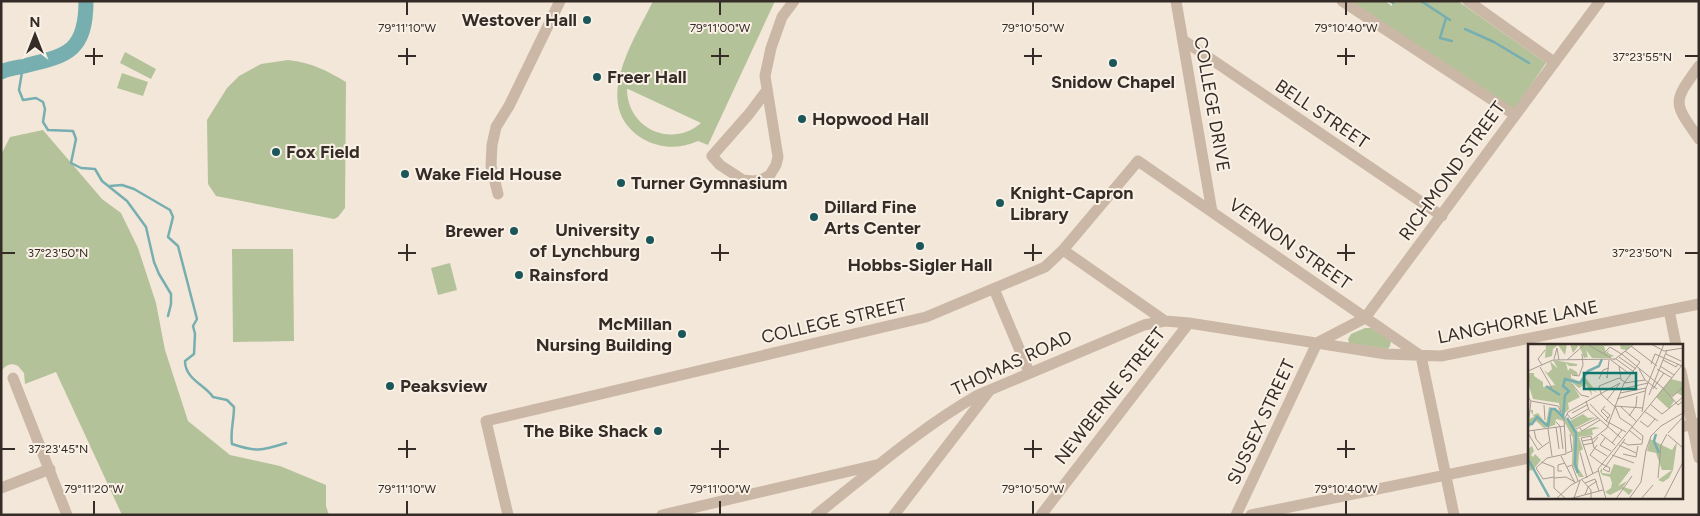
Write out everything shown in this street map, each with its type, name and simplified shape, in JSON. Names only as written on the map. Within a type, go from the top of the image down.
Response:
[{"type":"street","points":[[498,194],[491,166],[492,145],[496,127],[509,106],[560,1]]},
{"type":"street","points":[[767,90],[749,114],[712,156],[720,165],[743,180],[753,182],[761,180],[770,175],[776,165],[778,157],[767,90],[764,76],[782,17],[794,1]]},
{"type":"street","name":"COLLEGE DRIVE","points":[[1176,1],[1212,212]]},
{"type":"street","points":[[1342,1],[1515,115]]},
{"type":"street","points":[[1468,1],[1554,62]]},
{"type":"street","name":"RICHMOND STREET","points":[[1317,343],[1366,318],[1600,1]]},
{"type":"street","name":"BELL STREET","points":[[1183,40],[1442,216]]},
{"type":"street","points":[[1699,66],[1683,88],[1678,99],[1681,113],[1699,139]]},
{"type":"street","name":"VERNON STREET","points":[[1138,161],[1422,356]]},
{"type":"street","name":"COLLEGE STREET","points":[[508,515],[486,421],[926,317],[1045,267],[1062,250],[1138,161]]},
{"type":"street","points":[[1062,250],[1165,322]]},
{"type":"street","points":[[994,289],[1030,372]]},
{"type":"street","name":"LANGHORNE LANE","points":[[1165,322],[1189,323],[1386,354],[1441,356],[1699,304]]},
{"type":"street","points":[[1669,310],[1676,344]]},
{"type":"street","name":"THOMAS ROAD","points":[[816,515],[954,408],[978,395],[1125,332],[1144,325],[1165,322]]},
{"type":"street","name":"NEWBERNE STREET","points":[[1041,515],[1189,323]]},
{"type":"street","name":"SUSSEX STREET","points":[[1236,515],[1317,343]]},
{"type":"street","points":[[1422,356],[1454,515]]},
{"type":"street","points":[[1682,376],[1699,458]]},
{"type":"street","points":[[13,378],[67,515]]},
{"type":"street","points":[[894,515],[992,389]]},
{"type":"street","points":[[1252,515],[1528,458]]},
{"type":"street","points":[[662,515],[880,464]]},
{"type":"street","points":[[1,488],[50,470]]},
{"type":"green space","points":[[653,1],[775,1],[708,145],[698,141],[677,147],[657,145],[643,139],[627,125],[619,109],[617,91],[621,73],[627,54]],"holes":[[[628,89],[701,123],[689,131],[677,134],[664,134],[653,130],[643,124],[634,114],[629,103]]]},
{"type":"green space","points":[[1351,1],[1385,1],[1392,6],[1393,1],[1458,1],[1546,63],[1514,110]]},
{"type":"green space","points":[[125,52],[156,69],[151,79],[120,63]]},
{"type":"green space","name":"Fox Field","points":[[288,60],[318,68],[346,82],[345,208],[334,219],[216,196],[208,184],[207,120],[227,88],[239,76],[261,64]]},
{"type":"green space","points":[[122,73],[148,82],[143,96],[117,88]]},
{"type":"green space","points":[[43,130],[102,199],[121,213],[138,248],[156,303],[165,350],[188,421],[230,455],[280,466],[326,485],[326,506],[329,515],[122,515],[56,372],[25,384],[24,373],[18,366],[8,365],[1,372],[1,155],[10,137]]},
{"type":"green space","points":[[232,249],[293,249],[294,341],[233,342]]},
{"type":"green space","points":[[450,263],[457,290],[438,295],[431,268]]},
{"type":"green space","points":[[1365,328],[1371,328],[1391,341],[1388,349],[1349,343],[1348,339],[1351,334]]},
{"type":"waterway","points":[[1,72],[49,60],[70,50],[82,32],[86,1]]},
{"type":"waterway","points":[[1421,1],[1450,20]]},
{"type":"waterway","points":[[1446,18],[1440,38],[1452,41]]},
{"type":"waterway","points":[[1465,29],[1494,42],[1529,63]]},
{"type":"waterway","points":[[23,66],[19,90],[23,100],[36,98],[43,102],[45,109],[43,122],[48,130],[73,131],[76,139],[71,163],[81,168],[95,169],[102,181],[127,201],[146,227],[154,262],[171,294],[168,316]]},
{"type":"waterway","points":[[110,186],[122,185],[134,189],[170,210],[173,217],[168,237],[178,246],[197,319],[193,326],[195,334],[194,354],[185,361],[186,367],[188,373],[213,397],[227,400],[234,407],[232,444],[259,450],[286,443]]},
{"type":"place","name":"Westover Hall","points":[[587,20]]},
{"type":"place","name":"Snidow Chapel","points":[[1113,63]]},
{"type":"place","name":"Freer Hall","points":[[597,77]]},
{"type":"place","name":"Hopwood Hall","points":[[802,119]]},
{"type":"place","name":"Fox Field","points":[[276,152]]},
{"type":"place","name":"Wake Field House","points":[[405,174]]},
{"type":"place","name":"Turner Gymnasium","points":[[621,183]]},
{"type":"place","name":"Knight-Capron Library","points":[[1000,203]]},
{"type":"place","name":"Dillard Fine Arts Center","points":[[814,217]]},
{"type":"place","name":"Brewer","points":[[514,231]]},
{"type":"place","name":"University of Lynchburg","points":[[650,240]]},
{"type":"place","name":"Hobbs-Sigler Hall","points":[[920,246]]},
{"type":"place","name":"Rainsford","points":[[519,275]]},
{"type":"place","name":"McMillan Nursing Building","points":[[682,334]]},
{"type":"place","name":"Peaksview","points":[[390,386]]},
{"type":"place","name":"The Bike Shack","points":[[658,431]]}]
